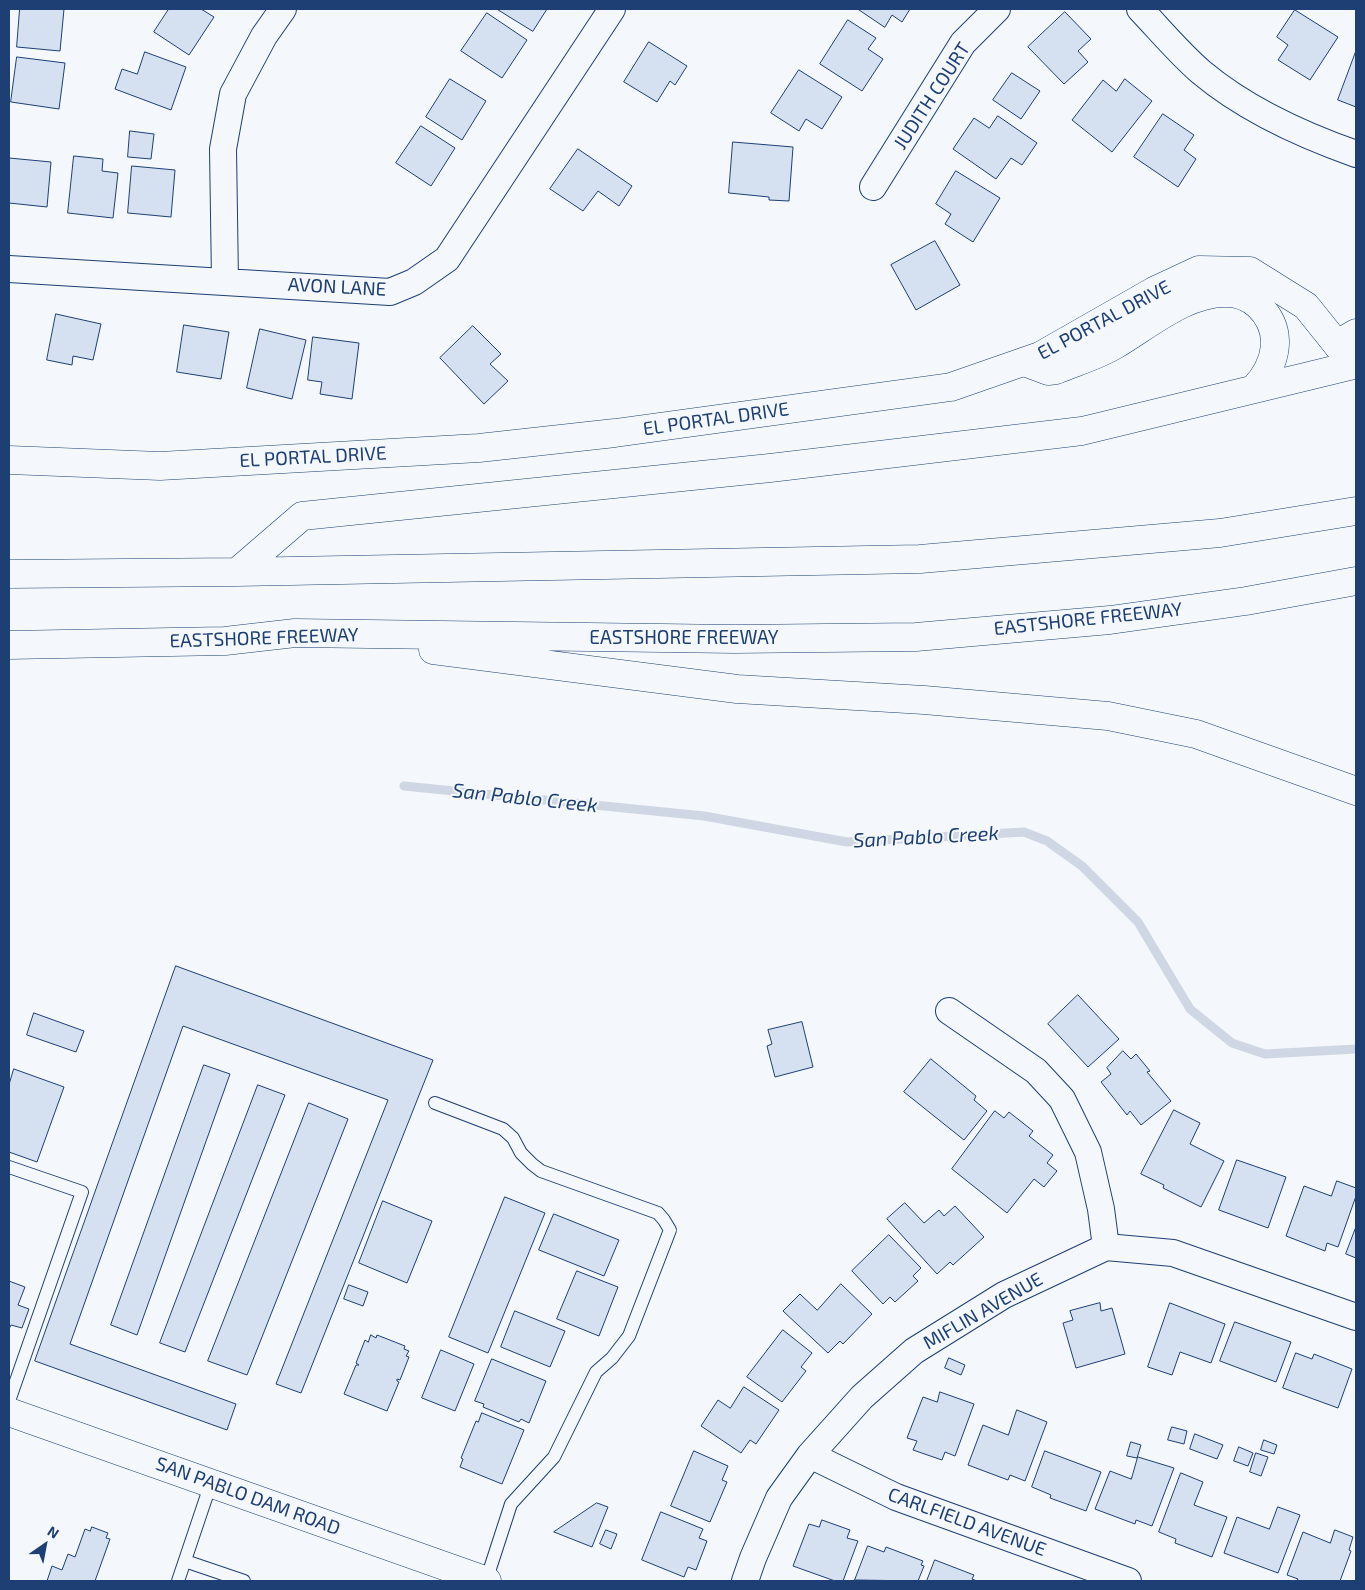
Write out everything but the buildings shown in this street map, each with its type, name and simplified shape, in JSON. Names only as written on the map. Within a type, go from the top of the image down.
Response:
[{"type":"main road","name":"EL PORTAL DRIVE","points":[[9,460],[160,466],[479,448],[615,433],[951,387],[1040,356],[1154,292],[1199,270],[1250,271],[1306,306],[1347,338],[1355,367]]},
{"type":"main road","points":[[1024,362],[1044,370],[1056,370],[1113,346],[1193,299],[1211,294],[1229,293],[1243,295],[1255,303],[1268,315],[1275,334],[1275,350],[1270,366],[1262,381],[1254,390]]},
{"type":"main road","points":[[237,572],[302,516],[770,468],[1082,431],[1355,367]]},
{"type":"main road","points":[[9,574],[237,572],[920,559],[1220,533],[1356,511]]},
{"type":"main road","name":"EASTSHORE FREEWAY","points":[[9,645],[226,641],[295,633],[735,639],[916,637],[1110,620],[1246,601],[1356,581]]},
{"type":"main road","points":[[295,633],[736,688],[924,700],[1108,716],[1196,734],[1356,790]]},
{"type":"main road","name":"SAN PABLO DAM ROAD","points":[[9,1412],[211,1483],[436,1569],[487,1581]]},
{"type":"street","points":[[225,281],[223,148],[233,94],[264,36],[283,9]]},
{"type":"street","name":"AVON LANE","points":[[9,269],[390,292],[414,282],[447,259],[612,9]]},
{"type":"street","name":"JUDITH COURT","points":[[873,188],[963,44],[997,9]]},
{"type":"street","points":[[1140,9],[1201,72],[1252,108],[1324,143],[1356,154]]},
{"type":"street","points":[[949,1011],[1036,1071],[1062,1099],[1088,1152],[1101,1209],[1106,1247],[1173,1253],[1356,1317]]},
{"type":"street","name":"MIFLIN AVENUE","points":[[746,1581],[753,1558],[779,1498],[810,1455],[862,1397],[914,1351],[1004,1295],[1106,1247]]},
{"type":"street","name":"CARLFIELD AVENUE","points":[[810,1455],[896,1497],[1128,1581]]},
{"type":"lane","points":[[435,1103],[504,1129],[513,1138],[521,1153],[541,1171],[658,1213],[670,1230],[629,1336],[612,1358],[596,1372],[554,1457],[511,1504],[487,1581]]},
{"type":"lane","points":[[9,1166],[82,1192],[9,1401]]},
{"type":"lane","points":[[178,1581],[211,1483]]},
{"type":"lane","points":[[185,1561],[244,1581]]},
{"type":"waterway","name":"San Pablo Creek","points":[[404,786],[704,816],[847,842],[1024,832],[1047,841],[1082,866],[1138,922],[1190,1009],[1232,1043],[1265,1054],[1356,1049]]}]
